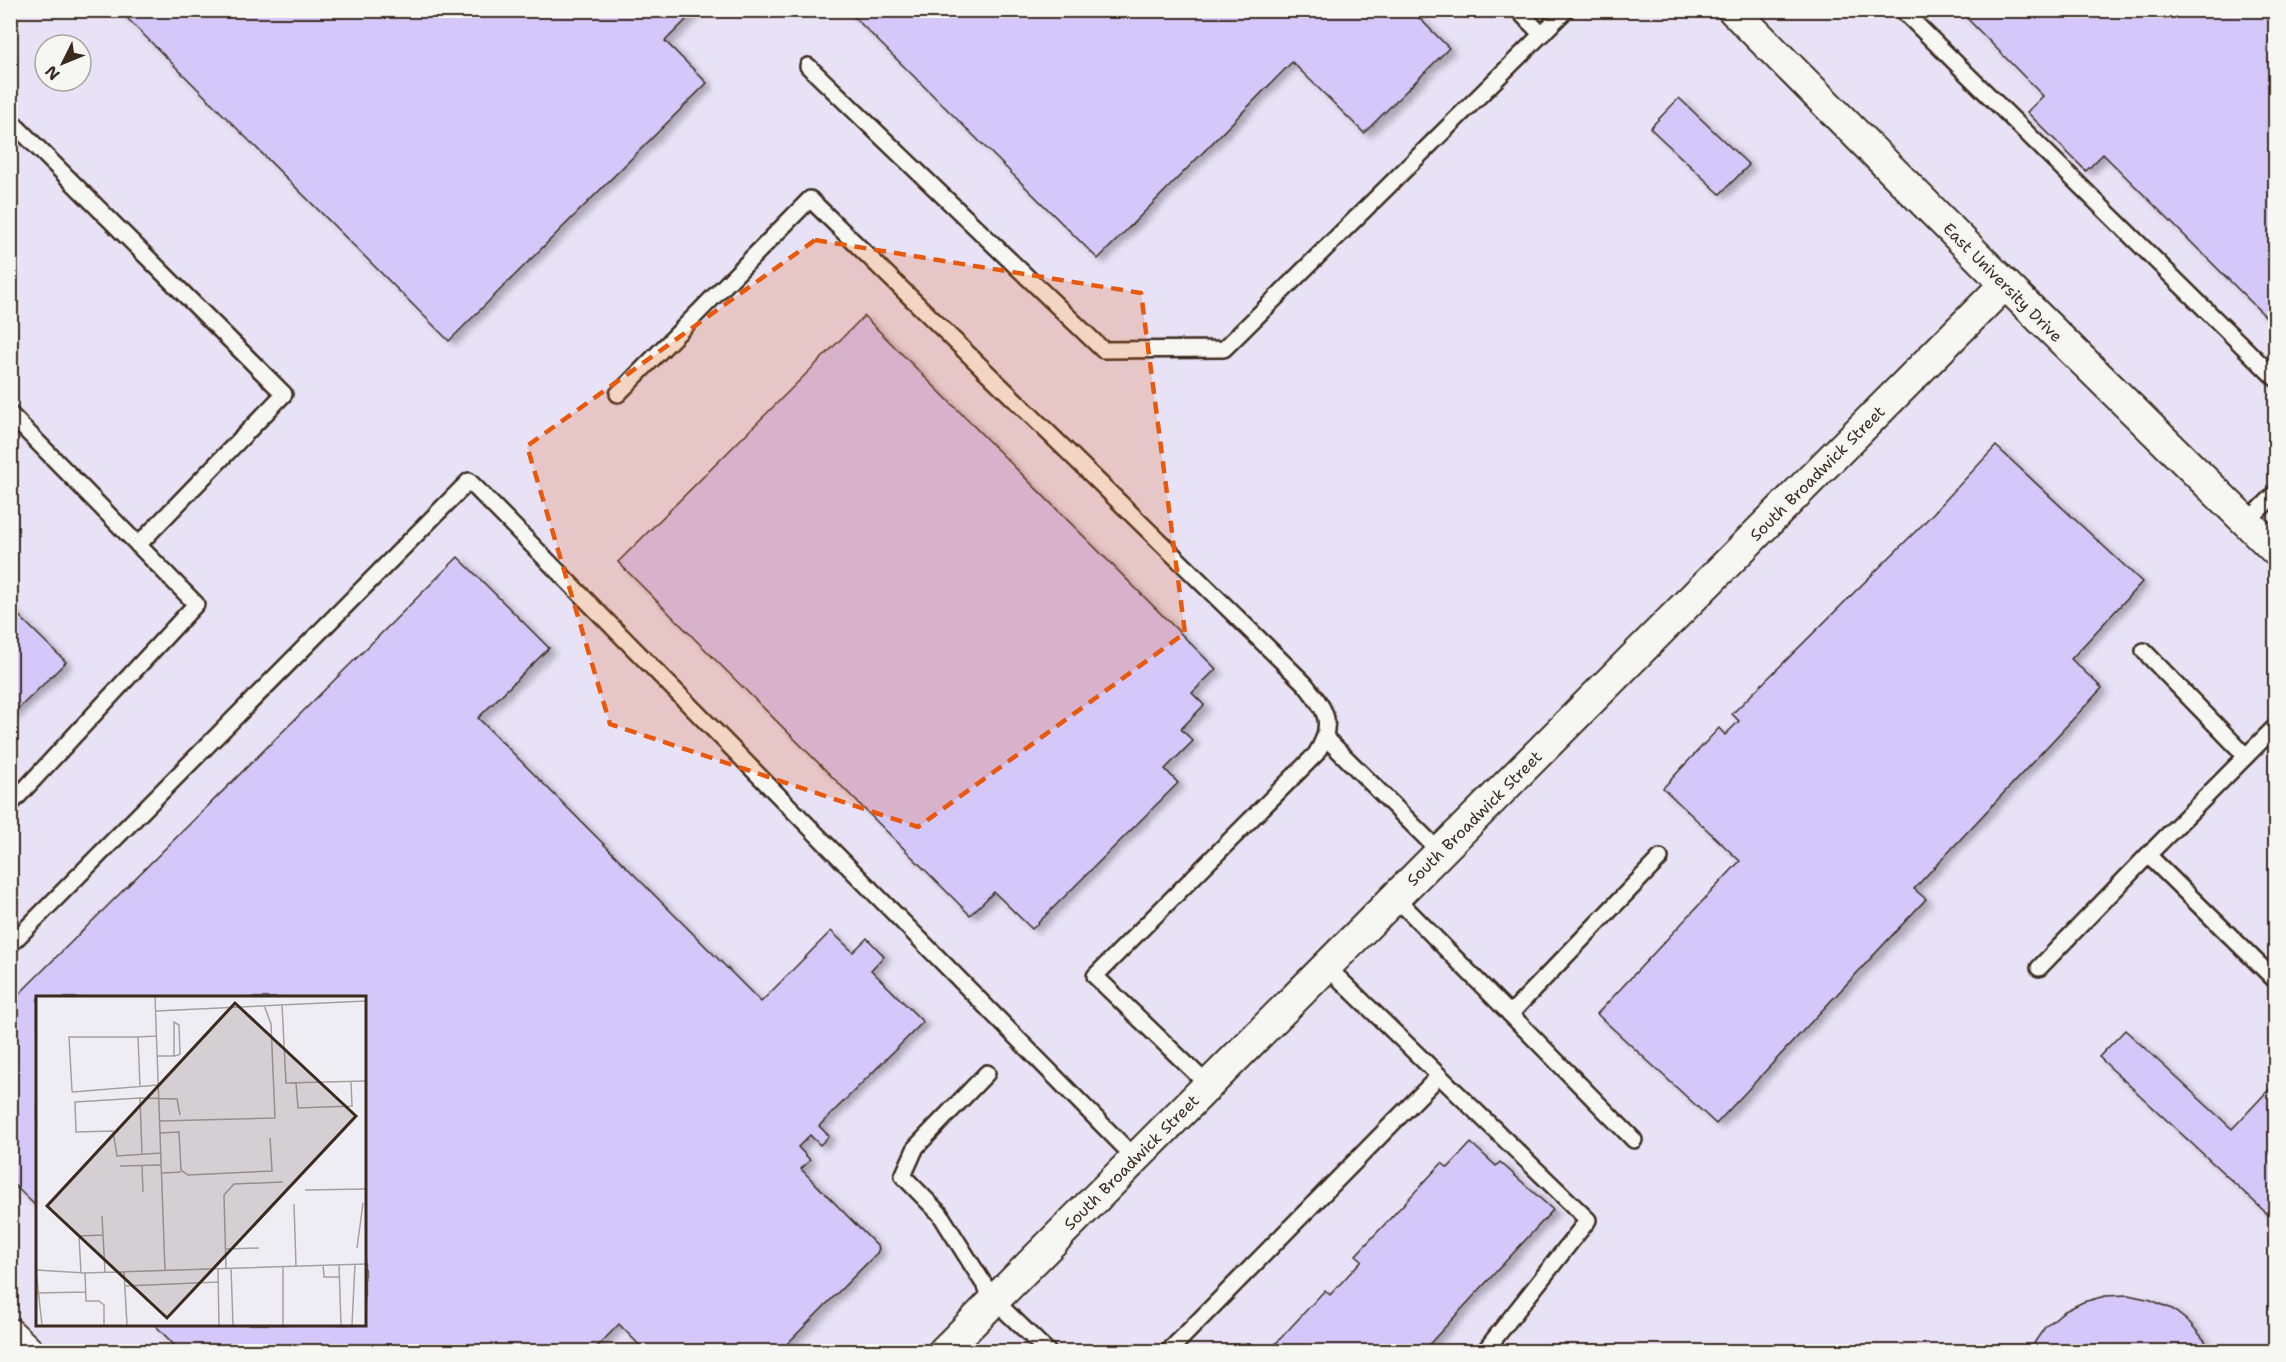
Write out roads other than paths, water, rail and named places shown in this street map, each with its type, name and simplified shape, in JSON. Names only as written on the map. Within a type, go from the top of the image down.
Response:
[{"type":"street","name":"East University Drive","points":[[1733,10],[2005,284],[2276,551]]},
{"type":"street","name":"South Broadwick Street","points":[[944,1352],[2005,284]]},
{"type":"street","points":[[10,1334],[29,1352]]},
{"type":"lane","points":[[1518,10],[1542,35]]},
{"type":"lane","points":[[808,66],[1103,350],[1224,349],[1566,10]]},
{"type":"lane","points":[[1902,10],[2276,379]]},
{"type":"lane","points":[[10,120],[284,394],[138,545]]},
{"type":"lane","points":[[618,394],[810,199],[1305,684],[1327,719],[1326,738],[1316,754],[1095,976],[1208,1085]]},
{"type":"lane","points":[[10,414],[196,604],[10,805]]},
{"type":"lane","points":[[10,945],[469,481],[1135,1158]]},
{"type":"lane","points":[[2246,523],[2276,493]]},
{"type":"lane","points":[[2144,651],[2246,756]]},
{"type":"lane","points":[[2038,968],[2276,726]]},
{"type":"lane","points":[[1326,738],[1440,852]]},
{"type":"lane","points":[[2148,855],[2276,981]]},
{"type":"lane","points":[[1510,1014],[1660,858]]},
{"type":"lane","points":[[1395,897],[1634,1140]]},
{"type":"lane","points":[[1326,966],[1588,1220],[1484,1352]]},
{"type":"lane","points":[[987,1073],[916,1147],[903,1176],[940,1214],[994,1300],[1048,1352]]},
{"type":"lane","points":[[1168,1352],[1439,1076]]}]
